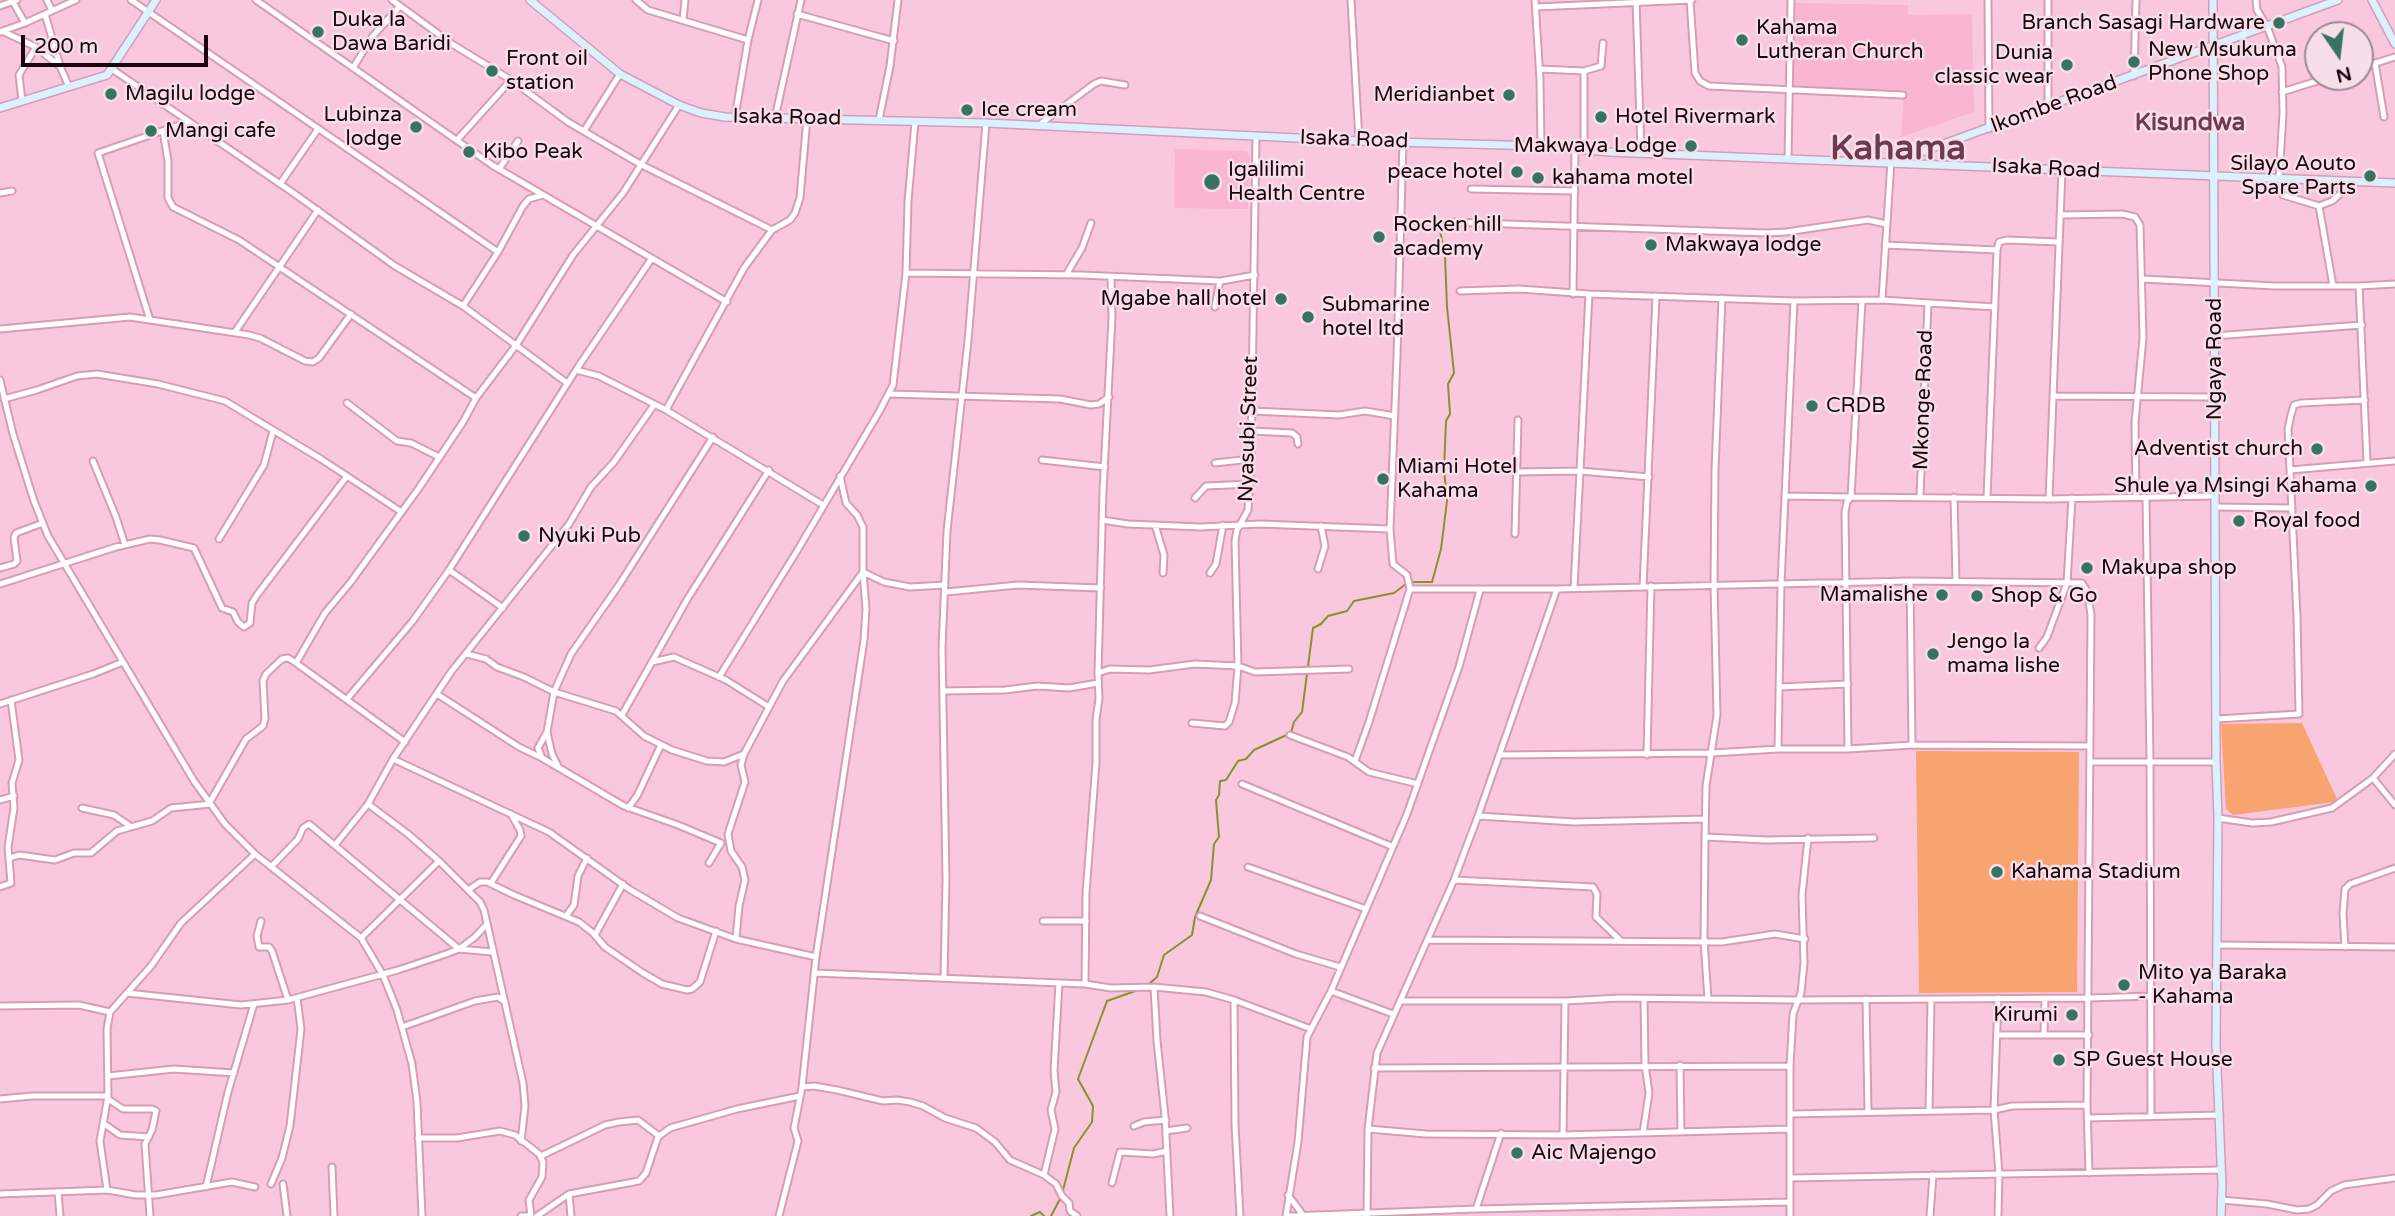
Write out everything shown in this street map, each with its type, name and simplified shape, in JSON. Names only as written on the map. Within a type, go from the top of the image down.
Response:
[{"type":"street","points":[[47,0],[52,11]]},
{"type":"street","points":[[2,32],[76,0]]},
{"type":"street","points":[[131,0],[498,252]]},
{"type":"street","points":[[0,108],[100,79],[112,69],[156,0]]},
{"type":"street","points":[[256,0],[499,169],[727,302]]},
{"type":"street","points":[[392,0],[568,122],[640,164],[772,230]]},
{"type":"street","name":"Isaka Road","points":[[530,0],[620,74],[679,105],[701,113],[735,117],[986,122],[1359,141],[1541,146],[2395,183]]},
{"type":"street","points":[[636,0],[648,10],[748,40]]},
{"type":"street","points":[[683,20],[685,0]]},
{"type":"street","points":[[735,117],[758,0]]},
{"type":"street","points":[[775,118],[801,0]]},
{"type":"street","points":[[879,120],[894,41],[898,0]]},
{"type":"street","points":[[1351,0],[1359,141]]},
{"type":"street","points":[[1541,146],[1536,4],[1691,0],[1695,73],[1709,86],[1903,95]]},
{"type":"street","points":[[1788,158],[1791,0]]},
{"type":"street","points":[[1988,0],[1989,129]]},
{"type":"street","points":[[2048,0],[2048,107]]},
{"type":"street","points":[[2134,76],[2136,0]]},
{"type":"street","name":"Ngaya Road","points":[[2213,0],[2218,818],[2216,994],[2221,1216]]},
{"type":"street","points":[[2256,0],[2257,10],[2267,26],[2282,67],[2279,179]]},
{"type":"street","name":"Ikombe Road","points":[[1893,162],[2338,0]]},
{"type":"street","points":[[2372,0],[2395,44]]},
{"type":"street","points":[[0,6],[15,1],[25,23]]},
{"type":"street","points":[[1636,2],[1641,152]]},
{"type":"street","points":[[353,68],[372,37],[400,6]]},
{"type":"street","points":[[45,14],[69,87]]},
{"type":"street","points":[[797,14],[894,41]]},
{"type":"street","points":[[2,32],[36,47],[60,66]]},
{"type":"street","points":[[1540,69],[1584,71],[1601,66],[1603,43]]},
{"type":"street","points":[[22,101],[19,75],[36,47]]},
{"type":"street","points":[[2384,117],[2375,63],[2395,57]]},
{"type":"street","points":[[112,69],[395,265],[463,306],[568,383]]},
{"type":"street","points":[[1573,293],[1575,191],[1584,71]]},
{"type":"street","points":[[583,131],[620,74]]},
{"type":"street","points":[[457,140],[511,80]]},
{"type":"street","points":[[1039,125],[1094,84],[1101,82],[1125,85]]},
{"type":"street","points":[[2282,92],[2304,85]]},
{"type":"street","points":[[296,663],[325,613],[350,583],[439,457],[476,398],[517,344],[573,255],[623,193],[679,105]]},
{"type":"street","points":[[666,410],[744,268],[772,230],[795,214],[800,198],[807,118]]},
{"type":"street","points":[[150,320],[99,153],[188,122]]},
{"type":"street","points":[[719,677],[890,394],[906,273],[908,201],[915,122]]},
{"type":"street","points":[[944,978],[946,868],[942,648],[947,531],[975,274],[986,122]]},
{"type":"street","points":[[280,184],[318,129]]},
{"type":"street","points":[[163,131],[170,203],[239,240],[476,398]]},
{"type":"street","name":"Nyasubi Street","points":[[1192,723],[1225,726],[1236,703],[1235,541],[1248,510],[1250,484],[1256,136]]},
{"type":"street","points":[[499,169],[519,141]]},
{"type":"street","points":[[1354,761],[1369,722],[1410,589],[1407,575],[1393,564],[1390,529],[1403,141]]},
{"type":"street","points":[[1882,300],[1893,162]]},
{"type":"street","points":[[2049,499],[2062,170]]},
{"type":"street","points":[[2268,178],[2283,195],[2319,206],[2332,201],[2340,194],[2346,182]]},
{"type":"street","points":[[1471,189],[1575,191]]},
{"type":"street","points":[[0,193],[12,191]]},
{"type":"street","points":[[463,306],[498,252],[523,206],[529,199],[543,195]]},
{"type":"street","points":[[2319,206],[2333,286]]},
{"type":"street","points":[[235,332],[318,210]]},
{"type":"street","points":[[2061,215],[2122,214],[2134,217],[2141,229],[2143,338],[2135,422],[2136,497]]},
{"type":"street","points":[[1448,222],[1766,233],[1868,220],[1886,224]]},
{"type":"street","points":[[1066,275],[1082,248],[1091,223]]},
{"type":"street","points":[[1987,497],[1997,250],[1999,243],[2007,240],[2058,242]]},
{"type":"street","points":[[1885,245],[1997,250]]},
{"type":"street","points":[[347,699],[412,622],[449,570],[576,369],[652,258]]},
{"type":"street","points":[[906,273],[1220,281],[1255,275]]},
{"type":"street","points":[[1085,984],[1091,811],[1096,763],[1102,520],[1112,318],[1111,278]]},
{"type":"street","points":[[2143,279],[2275,286],[2395,284]]},
{"type":"street","points":[[1215,307],[1220,281]]},
{"type":"street","points":[[2359,286],[2367,462]]},
{"type":"street","points":[[1460,291],[1519,289],[1794,301],[1882,300],[1995,307]]},
{"type":"street","points":[[1574,587],[1589,294]]},
{"type":"street","points":[[1643,587],[1656,296]]},
{"type":"street","points":[[1708,999],[1704,940],[1705,819],[1706,786],[1717,715],[1715,470],[1722,298]]},
{"type":"street","points":[[1778,749],[1781,584],[1794,301]]},
{"type":"street","points":[[1848,749],[1845,512],[1851,497],[1862,301]]},
{"type":"street","name":"Mkonge Road","points":[[1920,496],[1928,303]]},
{"type":"street","points":[[0,329],[121,316],[235,332],[260,338],[305,361],[313,362],[319,358],[351,314]]},
{"type":"street","points":[[2214,336],[2362,325]]},
{"type":"street","points":[[576,369],[599,376],[666,410],[823,505]]},
{"type":"street","points":[[4,399],[77,376],[97,373],[158,384],[225,401],[400,512]]},
{"type":"street","points":[[0,380],[9,418],[43,523],[65,565],[194,781],[225,824],[255,854],[361,937],[383,975],[402,1027],[414,1077],[422,1216]]},
{"type":"street","points":[[890,394],[1069,399],[1091,405],[1100,404],[1109,397]]},
{"type":"street","points":[[2055,396],[2215,397]]},
{"type":"street","points":[[2216,719],[2299,714],[2288,429],[2294,405],[2365,400]]},
{"type":"street","points":[[347,403],[397,441],[411,443],[439,457]]},
{"type":"street","points":[[335,845],[368,804],[393,759],[437,694],[569,524],[591,487],[614,462],[654,405]]},
{"type":"street","points":[[1252,411],[1339,415],[1365,411],[1395,416]]},
{"type":"street","points":[[0,420],[9,418]]},
{"type":"street","points":[[1515,534],[1518,420]]},
{"type":"street","points":[[219,539],[264,465],[273,431]]},
{"type":"street","points":[[1252,431],[1292,433],[1297,437],[1298,444]]},
{"type":"street","points":[[542,758],[538,747],[547,732],[554,692],[571,654],[619,585],[713,437]]},
{"type":"street","points":[[1215,463],[1251,459]]},
{"type":"street","points":[[1042,460],[1105,467]]},
{"type":"street","points":[[93,461],[114,510],[125,545]]},
{"type":"street","points":[[2290,470],[2395,461]]},
{"type":"street","points":[[622,715],[746,504],[769,470]]},
{"type":"street","points":[[1516,472],[1580,471],[1649,477]]},
{"type":"street","points":[[0,584],[125,545],[155,539],[193,547],[222,608],[233,612],[238,622],[246,627],[250,623],[252,603],[347,476]]},
{"type":"street","points":[[779,1216],[798,1141],[794,1128],[864,640],[866,609],[863,527],[846,503],[841,476]]},
{"type":"street","points":[[1195,498],[1206,486],[1250,484]]},
{"type":"street","points":[[1785,496],[2049,499],[2216,496]]},
{"type":"street","points":[[1954,497],[1956,581]]},
{"type":"street","points":[[2146,497],[2151,1117]]},
{"type":"street","points":[[2039,649],[2047,637],[2067,583],[2072,498]]},
{"type":"street","points":[[2216,507],[2292,508]]},
{"type":"street","points":[[1102,520],[1201,527],[1241,525],[1390,529]]},
{"type":"street","points":[[0,568],[17,561],[14,538],[16,533],[43,523]]},
{"type":"street","points":[[1155,525],[1164,555],[1163,573]]},
{"type":"street","points":[[1210,573],[1216,564],[1223,525]]},
{"type":"street","points":[[1318,569],[1325,545],[1321,526]]},
{"type":"street","points":[[449,570],[503,608]]},
{"type":"street","points":[[863,572],[884,582],[910,587],[946,589],[1018,585],[1101,588]]},
{"type":"street","points":[[709,863],[729,831],[745,782],[741,765],[744,754],[783,681],[863,572]]},
{"type":"street","points":[[1410,589],[1557,589],[1910,581],[2082,583],[2090,603],[2090,998],[2087,1105],[2089,1172]]},
{"type":"street","points":[[1910,581],[1912,745]]},
{"type":"street","points":[[1647,755],[1651,586]]},
{"type":"street","points":[[1367,1214],[1368,1129],[1377,1053],[1454,880],[1557,589]]},
{"type":"street","points":[[1480,590],[1459,667],[1418,784],[1306,1045],[1298,1142],[1287,1216],[1492,1208],[1790,1202]]},
{"type":"street","points":[[467,654],[486,659],[554,692],[622,715],[644,736],[661,745],[707,761],[727,762],[744,754]]},
{"type":"street","points":[[651,663],[670,657],[719,677],[769,707]]},
{"type":"street","points":[[210,803],[246,739],[264,724],[263,681],[266,674],[282,659],[296,663],[405,741]]},
{"type":"street","points":[[0,704],[123,662]]},
{"type":"street","points":[[1098,673],[1110,669],[1149,670],[1186,664],[1237,666],[1255,672],[1349,669]]},
{"type":"street","points":[[943,691],[1005,690],[1037,686],[1069,688],[1098,683]]},
{"type":"street","points":[[1779,687],[1848,684]]},
{"type":"street","points":[[437,694],[519,747],[628,808],[721,843]]},
{"type":"street","points":[[0,887],[11,883],[8,847],[15,808],[12,783],[19,760],[11,700]]},
{"type":"street","points":[[547,732],[552,754],[559,768]]},
{"type":"street","points":[[1290,735],[1354,761],[1368,772],[1418,784]]},
{"type":"street","points":[[628,808],[637,796],[661,745]]},
{"type":"street","points":[[1500,755],[1712,754],[1912,745],[2089,746]]},
{"type":"street","points":[[2218,818],[2252,823],[2271,822],[2332,808],[2373,778],[2395,754]]},
{"type":"street","points":[[393,759],[549,832],[623,884],[678,918],[736,939],[817,957]]},
{"type":"street","points":[[2090,762],[2216,762]]},
{"type":"street","points":[[2373,778],[2395,805]]},
{"type":"street","points":[[1242,784],[1391,846]]},
{"type":"street","points":[[0,800],[14,796]]},
{"type":"street","points":[[10,858],[19,855],[55,860],[74,853],[91,853],[117,831],[152,821],[171,808],[210,803]]},
{"type":"street","points":[[368,804],[439,861],[480,902],[505,1002],[524,1096],[521,1141]]},
{"type":"street","points":[[82,808],[109,813],[130,826]]},
{"type":"street","points":[[491,883],[521,835],[511,813]]},
{"type":"street","points":[[1478,816],[1574,822],[1705,819]]},
{"type":"street","points":[[271,867],[289,849],[307,824],[458,948],[492,952]]},
{"type":"street","points":[[729,831],[732,850],[742,867],[745,880],[736,939]]},
{"type":"street","points":[[1705,837],[1874,838]]},
{"type":"street","points":[[1790,1216],[1790,1066],[1793,1014],[1801,993],[1805,939],[1802,895],[1808,838]]},
{"type":"street","points":[[107,1190],[100,1141],[108,1097],[107,1029],[110,1012],[150,966],[181,923],[255,854]]},
{"type":"street","points":[[566,916],[574,905],[578,876],[587,858]]},
{"type":"street","points":[[361,937],[439,861]]},
{"type":"street","points":[[1248,867],[1366,909]]},
{"type":"street","points":[[2346,947],[2343,914],[2345,889],[2350,884],[2395,868]]},
{"type":"street","points":[[1454,880],[1593,887],[1597,894],[1596,917],[1620,940]]},
{"type":"street","points":[[468,890],[484,881],[566,916],[579,922],[605,947],[643,973],[662,984],[687,990],[700,982],[716,931]]},
{"type":"street","points":[[594,935],[623,884]]},
{"type":"street","points":[[1200,916],[1296,954],[1340,967]]},
{"type":"street","points":[[261,921],[257,936],[259,947],[269,947],[272,951],[288,1000]]},
{"type":"street","points":[[1043,921],[1086,921]]},
{"type":"street","points":[[127,993],[254,1004],[288,1000],[383,975],[458,948],[475,937],[487,923]]},
{"type":"street","points":[[1428,940],[1738,940],[1775,934],[1805,939]]},
{"type":"street","points":[[2217,945],[2395,947]]},
{"type":"street","points":[[815,972],[1085,984],[1111,988],[1154,987],[1206,992],[1311,1029]]},
{"type":"street","points":[[1044,1175],[1055,1129],[1051,1110],[1056,1092],[1054,1071],[1059,983]]},
{"type":"street","points":[[1154,987],[1166,1120],[1170,1216]]},
{"type":"street","points":[[1331,991],[1393,1014]]},
{"type":"street","points":[[1400,1001],[2090,998],[2216,994]]},
{"type":"street","points":[[402,1027],[475,1001],[498,997],[505,1002]]},
{"type":"street","points":[[271,1184],[282,1158],[290,1126],[301,1029],[297,998]]},
{"type":"street","points":[[1998,998],[1994,1110],[1999,1174],[1998,1216]]},
{"type":"street","points":[[2044,1034],[2045,998]]},
{"type":"street","points":[[1643,1133],[1649,1093],[1645,1065],[1644,999]]},
{"type":"street","points":[[1866,999],[1868,1112]]},
{"type":"street","points":[[1929,1111],[1931,999]]},
{"type":"street","points":[[1234,1000],[1235,1125],[1240,1216]]},
{"type":"street","points":[[1563,1135],[1565,1001]]},
{"type":"street","points":[[206,1187],[216,1139],[254,1004]]},
{"type":"street","points":[[0,1006],[79,1005],[110,1012]]},
{"type":"street","points":[[1997,1035],[2089,1035]]},
{"type":"street","points":[[1680,1065],[1681,1132]]},
{"type":"street","points":[[1374,1068],[1790,1066]]},
{"type":"street","points":[[108,1076],[174,1069],[234,1073]]},
{"type":"street","points":[[802,1087],[817,1087],[877,1100],[897,1100],[923,1106],[945,1118],[976,1128],[995,1142],[1010,1160],[1044,1175],[1056,1184],[1069,1203],[1070,1211],[1077,1216]]},
{"type":"street","points":[[0,1099],[32,1096],[108,1097],[128,1110],[155,1110],[154,1123],[145,1144],[150,1216]]},
{"type":"street","points":[[520,1216],[533,1216],[569,1194],[639,1181],[646,1173],[659,1136],[677,1125],[800,1096]]},
{"type":"street","points":[[1790,1114],[1994,1110],[2012,1106],[2087,1105]]},
{"type":"street","points":[[2087,1118],[2220,1115]]},
{"type":"street","points":[[541,1156],[605,1125],[619,1122],[638,1120],[659,1136]]},
{"type":"street","points":[[1134,1126],[1166,1120]]},
{"type":"street","points":[[103,1123],[120,1135],[149,1137]]},
{"type":"street","points":[[1166,1131],[1187,1128]]},
{"type":"street","points":[[1368,1129],[1426,1134],[1563,1135],[1790,1129]]},
{"type":"street","points":[[418,1138],[457,1138],[500,1131],[515,1135],[541,1156],[544,1171],[528,1200],[533,1216]]},
{"type":"street","points":[[1476,1209],[1501,1133]]},
{"type":"street","points":[[1112,1183],[1120,1152],[1153,1154],[1167,1151]]},
{"type":"street","points":[[332,1167],[334,1216]]},
{"type":"street","points":[[1791,1178],[2221,1170]]},
{"type":"street","points":[[1930,1216],[1933,1175]]},
{"type":"street","points":[[2221,1200],[2267,1204],[2298,1213],[2313,1207],[2327,1193],[2344,1185],[2395,1178]]},
{"type":"street","points":[[0,1194],[107,1190],[148,1195],[232,1182],[255,1187]]},
{"type":"street","points":[[283,1184],[287,1216]]},
{"type":"street","points":[[58,1192],[60,1216]]},
{"type":"street","points":[[569,1194],[571,1216]]},
{"type":"street","points":[[1288,1195],[1303,1215]]},
{"type":"street","points":[[1486,1216],[1492,1208]]},
{"type":"shaded area","points":[[1794,3],[1908,5],[1908,15],[1972,14],[1974,112],[1901,137],[1904,92],[1791,87]]},
{"type":"shaded area","name":"Igalilimi Health Centre","points":[[1175,149],[1246,151],[1250,156],[1248,209],[1174,208]]},
{"type":"shaded area","points":[[2302,723],[2337,799],[2335,802],[2233,815],[2226,809],[2221,724]]},
{"type":"shaded area","name":"Kahama Stadium","points":[[1916,751],[2079,752],[2077,992],[1919,993]]},
{"type":"waterway","points":[[1411,582],[1432,582],[1441,549],[1447,501],[1444,469],[1446,421],[1450,414],[1448,384],[1454,373],[1445,256],[1440,231]]},
{"type":"waterway","points":[[1149,984],[1157,977],[1164,955],[1192,935],[1195,917],[1211,880],[1214,844],[1219,837],[1216,800],[1220,781],[1226,780],[1238,761],[1246,759],[1254,750],[1291,733],[1294,722],[1302,712],[1313,628],[1328,616],[1347,611],[1354,601],[1394,593],[1406,584]]},
{"type":"waterway","points":[[1062,1194],[1074,1148],[1092,1122],[1093,1106],[1078,1079],[1107,1001],[1138,990]]},
{"type":"waterway","points":[[1051,1216],[1060,1199]]},
{"type":"waterway","points":[[1031,1216],[1040,1212],[1044,1216]]},
{"type":"place","name":"Branch Sasagi Hardware","points":[[2279,23]]},
{"type":"place","name":"Duka la Dawa Baridi","points":[[318,32]]},
{"type":"place","name":"Kahama Lutheran Church","points":[[1742,40]]},
{"type":"place","name":"New Msukuma Phone Shop","points":[[2134,62]]},
{"type":"place","name":"Dunia classic wear","points":[[2067,65]]},
{"type":"place","name":"Front oil station","points":[[492,71]]},
{"type":"place","name":"Magilu lodge","points":[[111,94]]},
{"type":"place","name":"Meridianbet","points":[[1509,95]]},
{"type":"place","name":"Ice cream","points":[[967,110]]},
{"type":"place","name":"Hotel Rivermark","points":[[1601,117]]},
{"type":"place","name":"Lubinza lodge","points":[[416,127]]},
{"type":"place","name":"Mangi cafe","points":[[151,131]]},
{"type":"place","name":"Makwaya Lodge","points":[[1691,146]]},
{"type":"place","name":"Kibo Peak","points":[[469,152]]},
{"type":"place","name":"peace hotel","points":[[1517,172]]},
{"type":"place","name":"Silayo Aouto Spare Parts","points":[[2370,176]]},
{"type":"place","name":"kahama motel","points":[[1538,178]]},
{"type":"place","name":"Igalilimi Health Centre","points":[[1212,182]]},
{"type":"place","name":"Rocken hill academy","points":[[1379,237]]},
{"type":"place","name":"Makwaya lodge","points":[[1651,245]]},
{"type":"place","name":"Mgabe hall hotel","points":[[1281,299]]},
{"type":"place","name":"Submarine hotel ltd","points":[[1308,317]]},
{"type":"place","name":"CRDB","points":[[1812,406]]},
{"type":"place","name":"Adventist church","points":[[2317,449]]},
{"type":"place","name":"Miami Hotel Kahama","points":[[1383,479]]},
{"type":"place","name":"Shule ya Msingi Kahama","points":[[2371,486]]},
{"type":"place","name":"Royal food","points":[[2239,521]]},
{"type":"place","name":"Nyuki Pub","points":[[524,536]]},
{"type":"place","name":"Makupa shop","points":[[2087,568]]},
{"type":"place","name":"Mamalishe","points":[[1942,595]]},
{"type":"place","name":"Shop & Go","points":[[1977,596]]},
{"type":"place","name":"Jengo la mama lishe","points":[[1933,654]]},
{"type":"place","name":"Kahama Stadium","points":[[1997,872]]},
{"type":"place","name":"Mito ya Baraka - Kahama","points":[[2124,985]]},
{"type":"place","name":"Kirumi","points":[[2072,1015]]},
{"type":"place","name":"SP Guest House","points":[[2059,1060]]},
{"type":"place","name":"Aic Majengo","points":[[1517,1153]]},
{"type":"district","name":"Kisundwa","points":[[2190,124]]},
{"type":"district","name":"Kahama","points":[[1898,150]]}]
